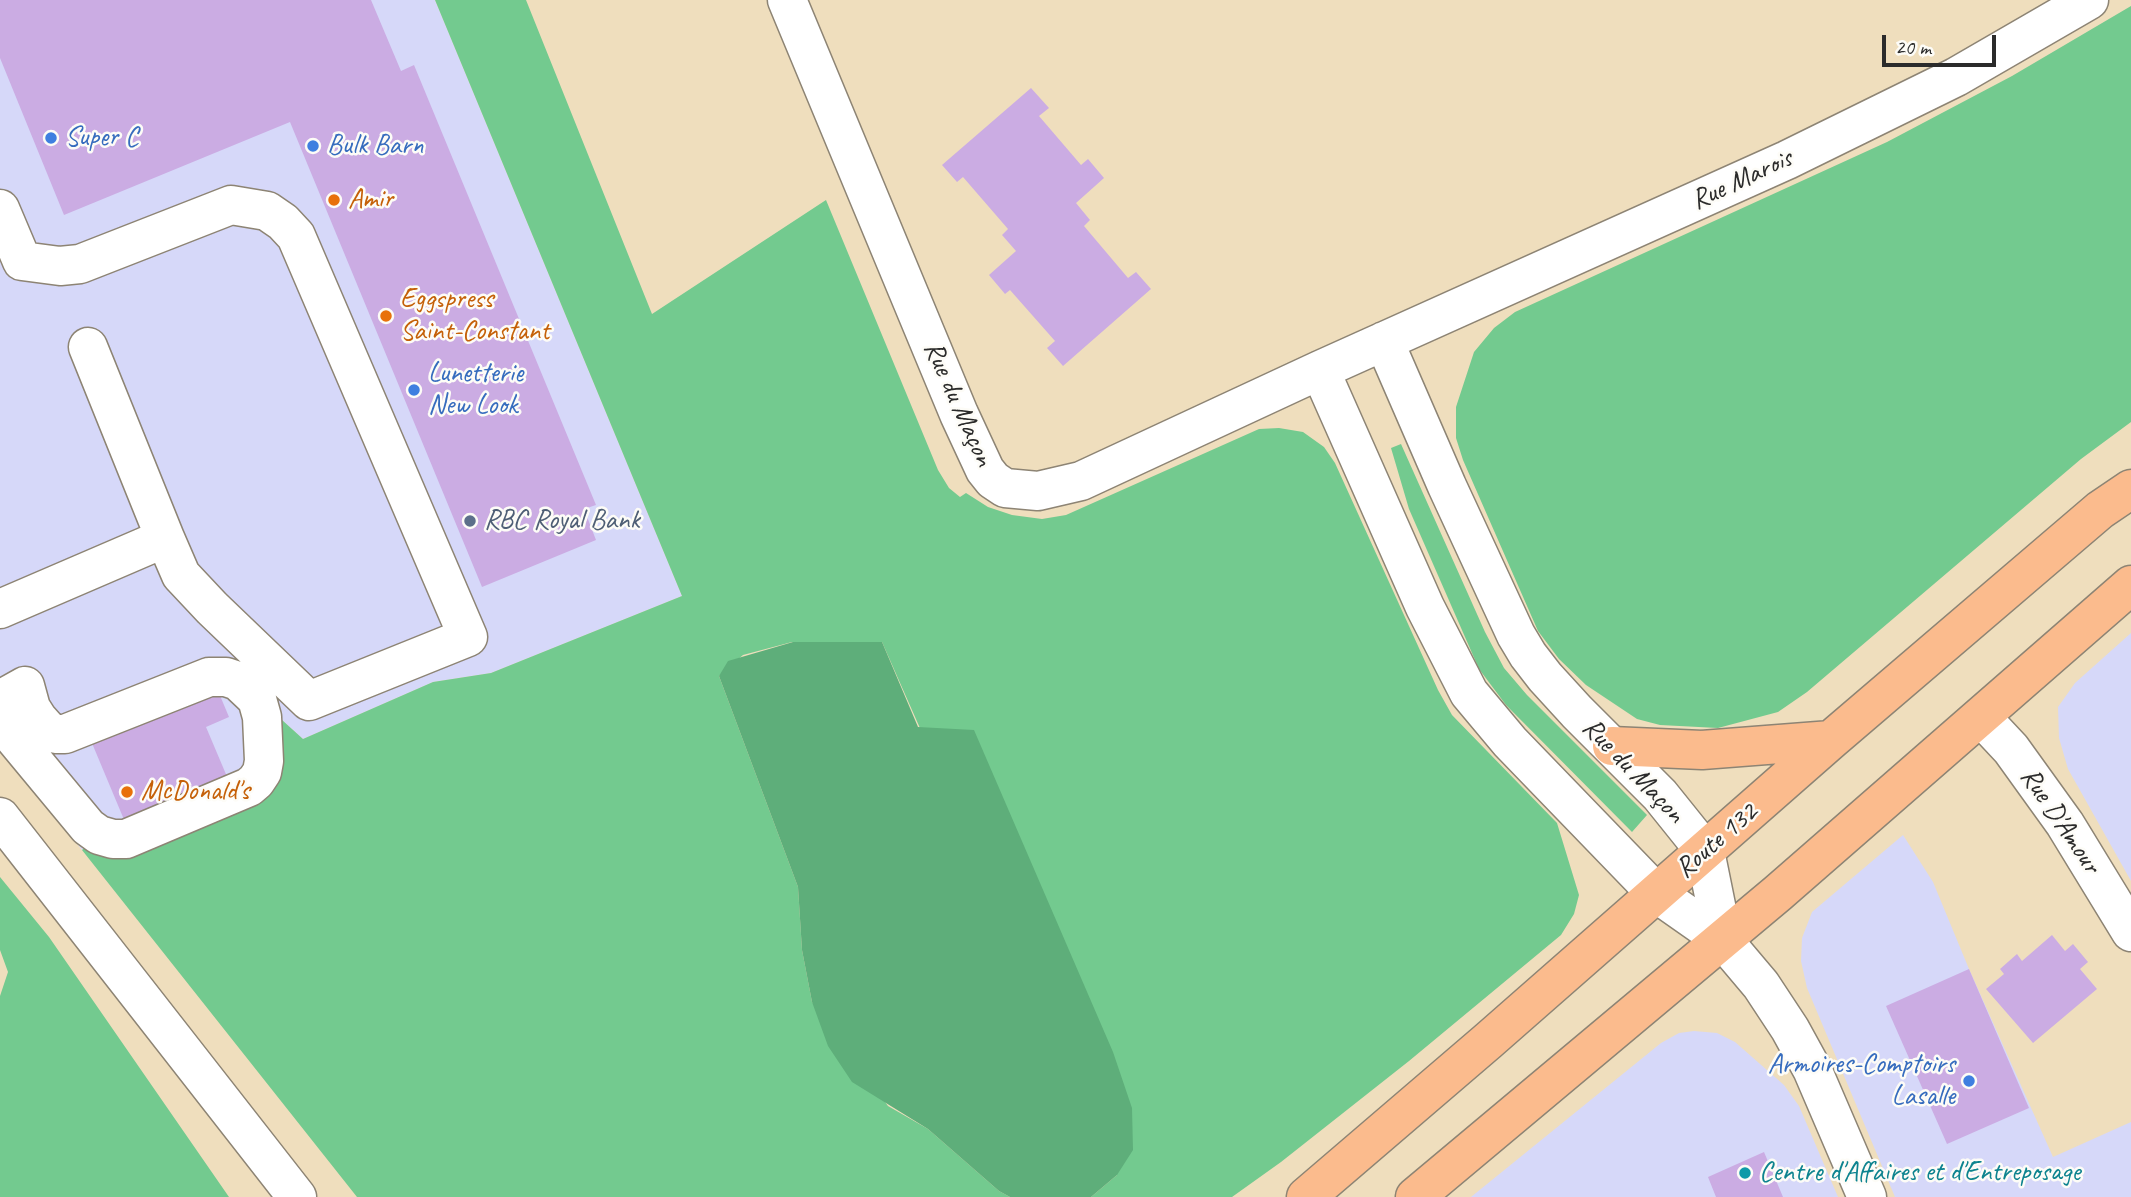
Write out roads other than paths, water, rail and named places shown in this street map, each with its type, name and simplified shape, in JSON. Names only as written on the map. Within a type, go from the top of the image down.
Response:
[{"type":"highway","name":"Route 132","points":[[1306,1197],[1831,740],[2100,510],[2131,489]]},
{"type":"highway","points":[[1415,1197],[1723,940],[2131,585]]},
{"type":"highway","points":[[1612,746],[1702,750],[1831,740]]},
{"type":"street","name":"Rue du Maçon","points":[[787,0],[959,414],[985,470],[993,480],[1005,488],[1038,491],[1080,481],[1384,341],[1516,635],[1545,677],[1668,804],[1705,851],[1723,940]]},
{"type":"street","name":"Rue Marois","points":[[1384,341],[1799,154],[1956,77],[2089,0]]},
{"type":"street","points":[[0,209],[22,261],[60,266],[80,264],[231,205],[267,211],[283,222],[296,236],[468,637],[309,701],[181,575],[88,347]]},
{"type":"street","points":[[1320,370],[1425,607],[1469,693],[1510,742],[1656,894],[1723,940],[1761,985],[1812,1069],[1867,1197]]},
{"type":"street","points":[[0,609],[165,538]]},
{"type":"street","points":[[209,677],[226,677],[238,681],[257,699],[262,717],[262,772],[249,787],[140,834],[126,839],[99,835],[89,827],[6,728],[1,705],[7,696],[24,686],[31,708],[38,719],[55,734],[65,734],[209,677]]},
{"type":"street","name":"Rue D'Amour","points":[[1981,717],[2011,749],[2065,824],[2131,932]]},
{"type":"street","points":[[0,817],[297,1197]]},
{"type":"place","name":"Super C","points":[[51,138]]},
{"type":"place","name":"Bulk Barn","points":[[313,146]]},
{"type":"place","name":"Amir","points":[[334,200]]},
{"type":"place","name":"Eggspress Saint-Constant","points":[[386,316]]},
{"type":"place","name":"Lunetterie New Look","points":[[414,390]]},
{"type":"place","name":"RBC Royal Bank","points":[[470,521]]},
{"type":"place","name":"McDonald's","points":[[127,792]]},
{"type":"place","name":"Armoires-Comptoirs Lasalle","points":[[1969,1081]]},
{"type":"place","name":"Centre d'Affaires et d'Entreposage","points":[[1745,1173]]}]
